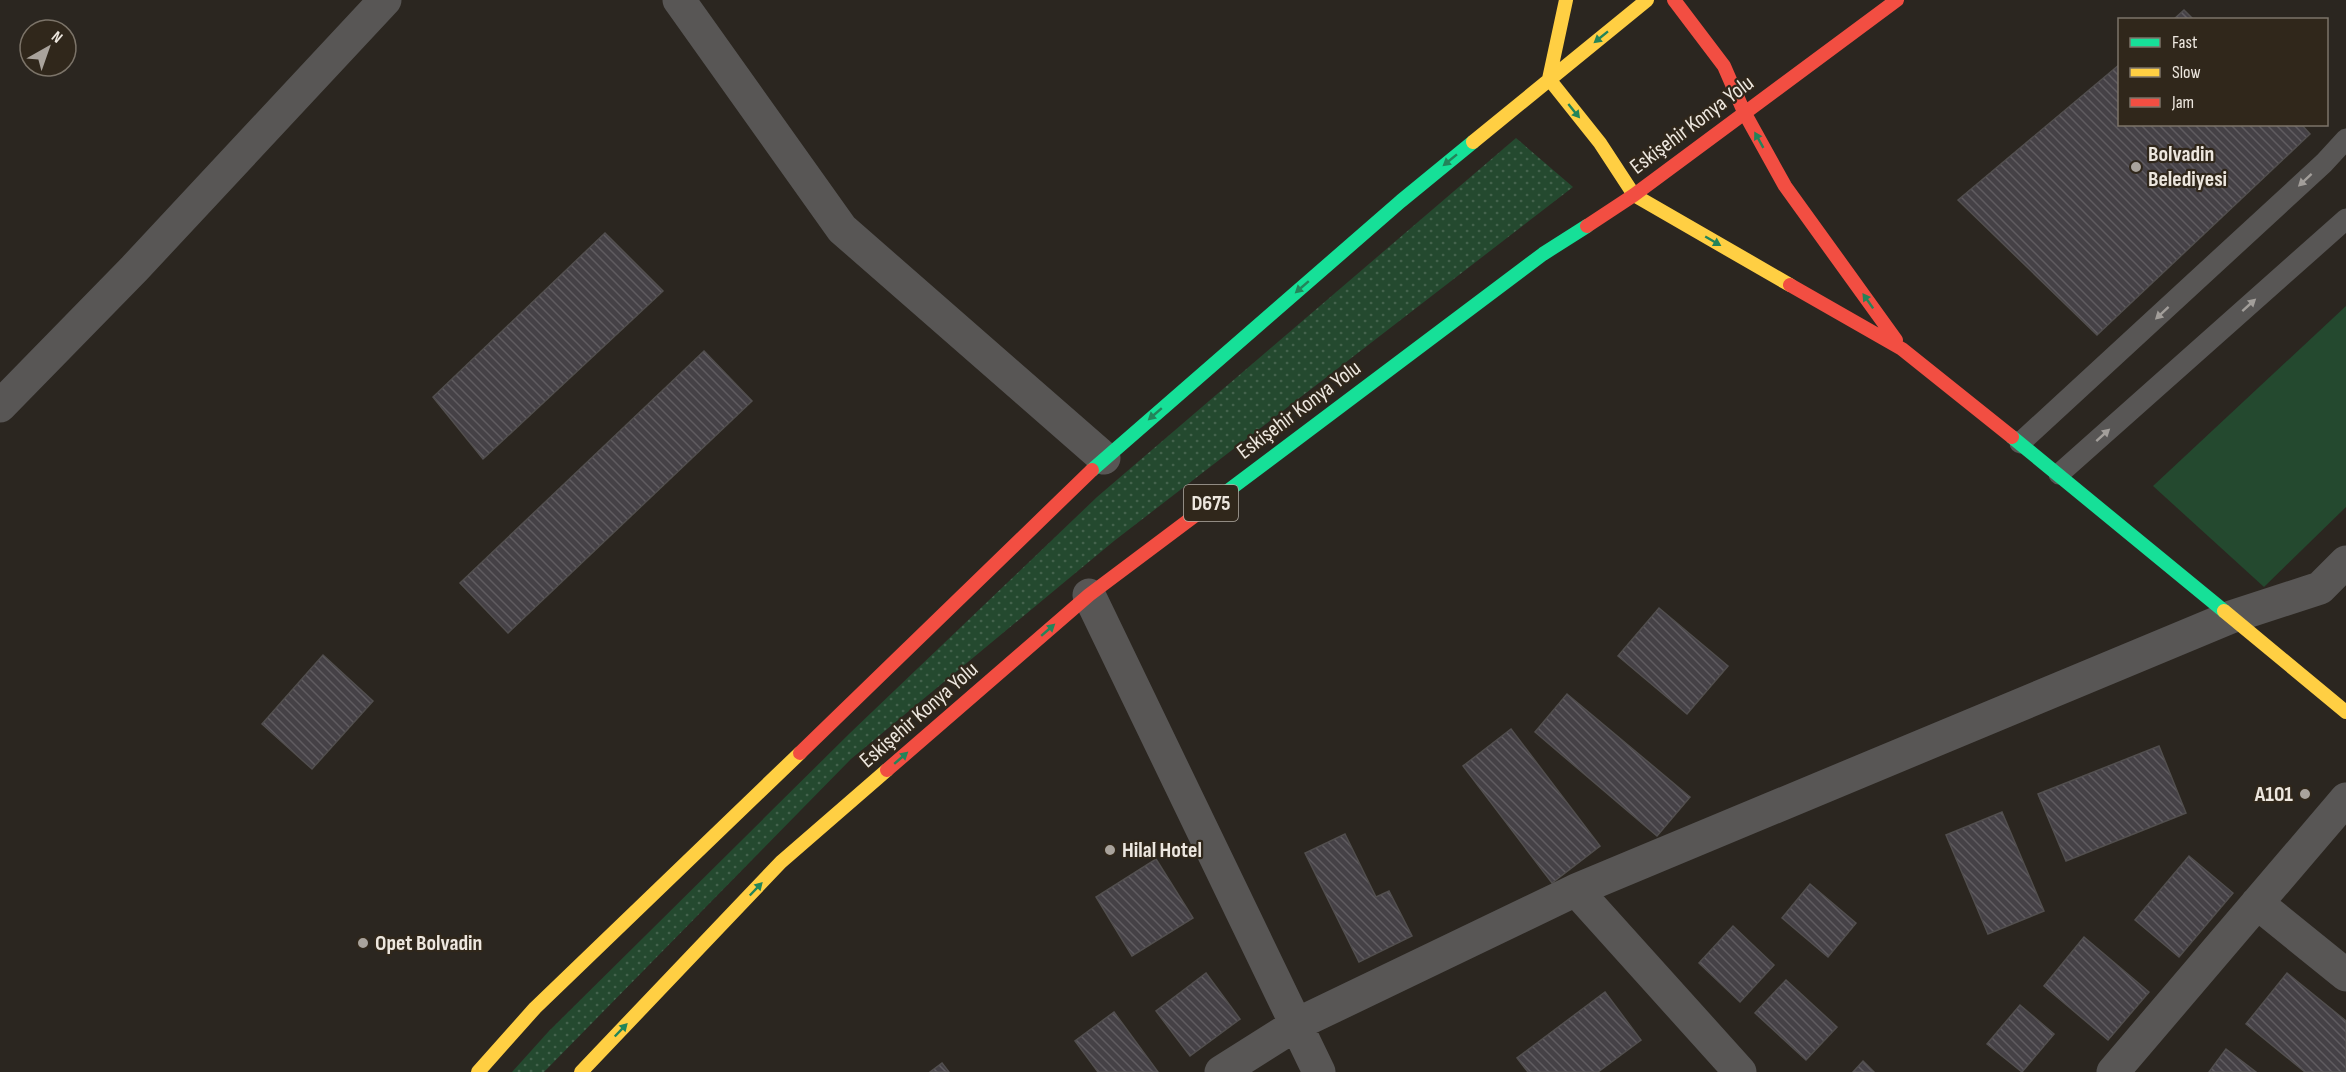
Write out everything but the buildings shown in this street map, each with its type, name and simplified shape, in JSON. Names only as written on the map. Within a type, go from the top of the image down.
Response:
[{"type":"main road","points":[[1549,79],[1566,0]]},
{"type":"main road","points":[[478,1072],[535,1008],[1060,504],[1104,458],[1401,201],[1647,0]]},
{"type":"main road","points":[[1674,0],[1724,66],[1743,112],[1785,186],[1902,349]]},
{"type":"main road","name":"Eskişehir Konya Yolu","points":[[581,1072],[781,862],[1089,594],[1543,254],[1634,195],[1897,0]]},
{"type":"main road","points":[[1549,79],[1600,143],[1634,195],[1902,349],[2060,474],[2346,712]]},
{"type":"street","points":[[0,406],[134,270],[386,0]]},
{"type":"street","points":[[679,0],[842,229],[1104,458]]},
{"type":"street","points":[[1221,1072],[1296,1024],[1576,890],[2231,617],[2320,588],[2346,562]]},
{"type":"street","points":[[1089,594],[1319,1072]]},
{"type":"street","points":[[2113,1072],[2346,799]]},
{"type":"street","points":[[1576,890],[1740,1072]]},
{"type":"street","points":[[2257,903],[2346,975]]},
{"type":"lane","points":[[2020,443],[2324,163],[2346,139]]},
{"type":"lane","points":[[2060,474],[2346,219]]},
{"type":"green space","points":[[1516,138],[1573,187],[1114,541],[851,759],[544,1072],[512,1072],[549,1031],[850,733],[1097,497]]},
{"type":"green space","points":[[2346,306],[2346,507],[2264,587],[2153,486]]},
{"type":"traffic: fast","points":[[1092,470],[1401,201],[1473,142]]},
{"type":"traffic: fast","points":[[1217,499],[1543,254],[1587,226]]},
{"type":"traffic: fast","points":[[2012,437],[2224,611]]},
{"type":"traffic: slow","points":[[1566,0],[1549,79],[1600,143],[1634,195],[1790,285]]},
{"type":"traffic: slow","points":[[1473,142],[1647,0]]},
{"type":"traffic: slow","points":[[2224,611],[2346,712]]},
{"type":"traffic: slow","points":[[478,1072],[535,1008],[800,753]]},
{"type":"traffic: slow","points":[[581,1072],[781,862],[887,770]]},
{"type":"traffic: jam","points":[[1674,0],[1724,66],[1744,112],[1785,186],[1896,340]]},
{"type":"traffic: jam","points":[[1587,226],[1634,195],[1897,0]]},
{"type":"traffic: jam","points":[[1790,285],[1902,349],[2012,437]]},
{"type":"traffic: jam","points":[[800,753],[1092,470]]},
{"type":"traffic: jam","points":[[887,770],[1089,595],[1217,499]]},
{"type":"place","name":"Bolvadin Belediyesi","points":[[2136,167]]},
{"type":"place","name":"A101","points":[[2305,794]]},
{"type":"place","name":"Hilal Hotel","points":[[1110,850]]},
{"type":"place","name":"Opet Bolvadin","points":[[363,943]]}]
